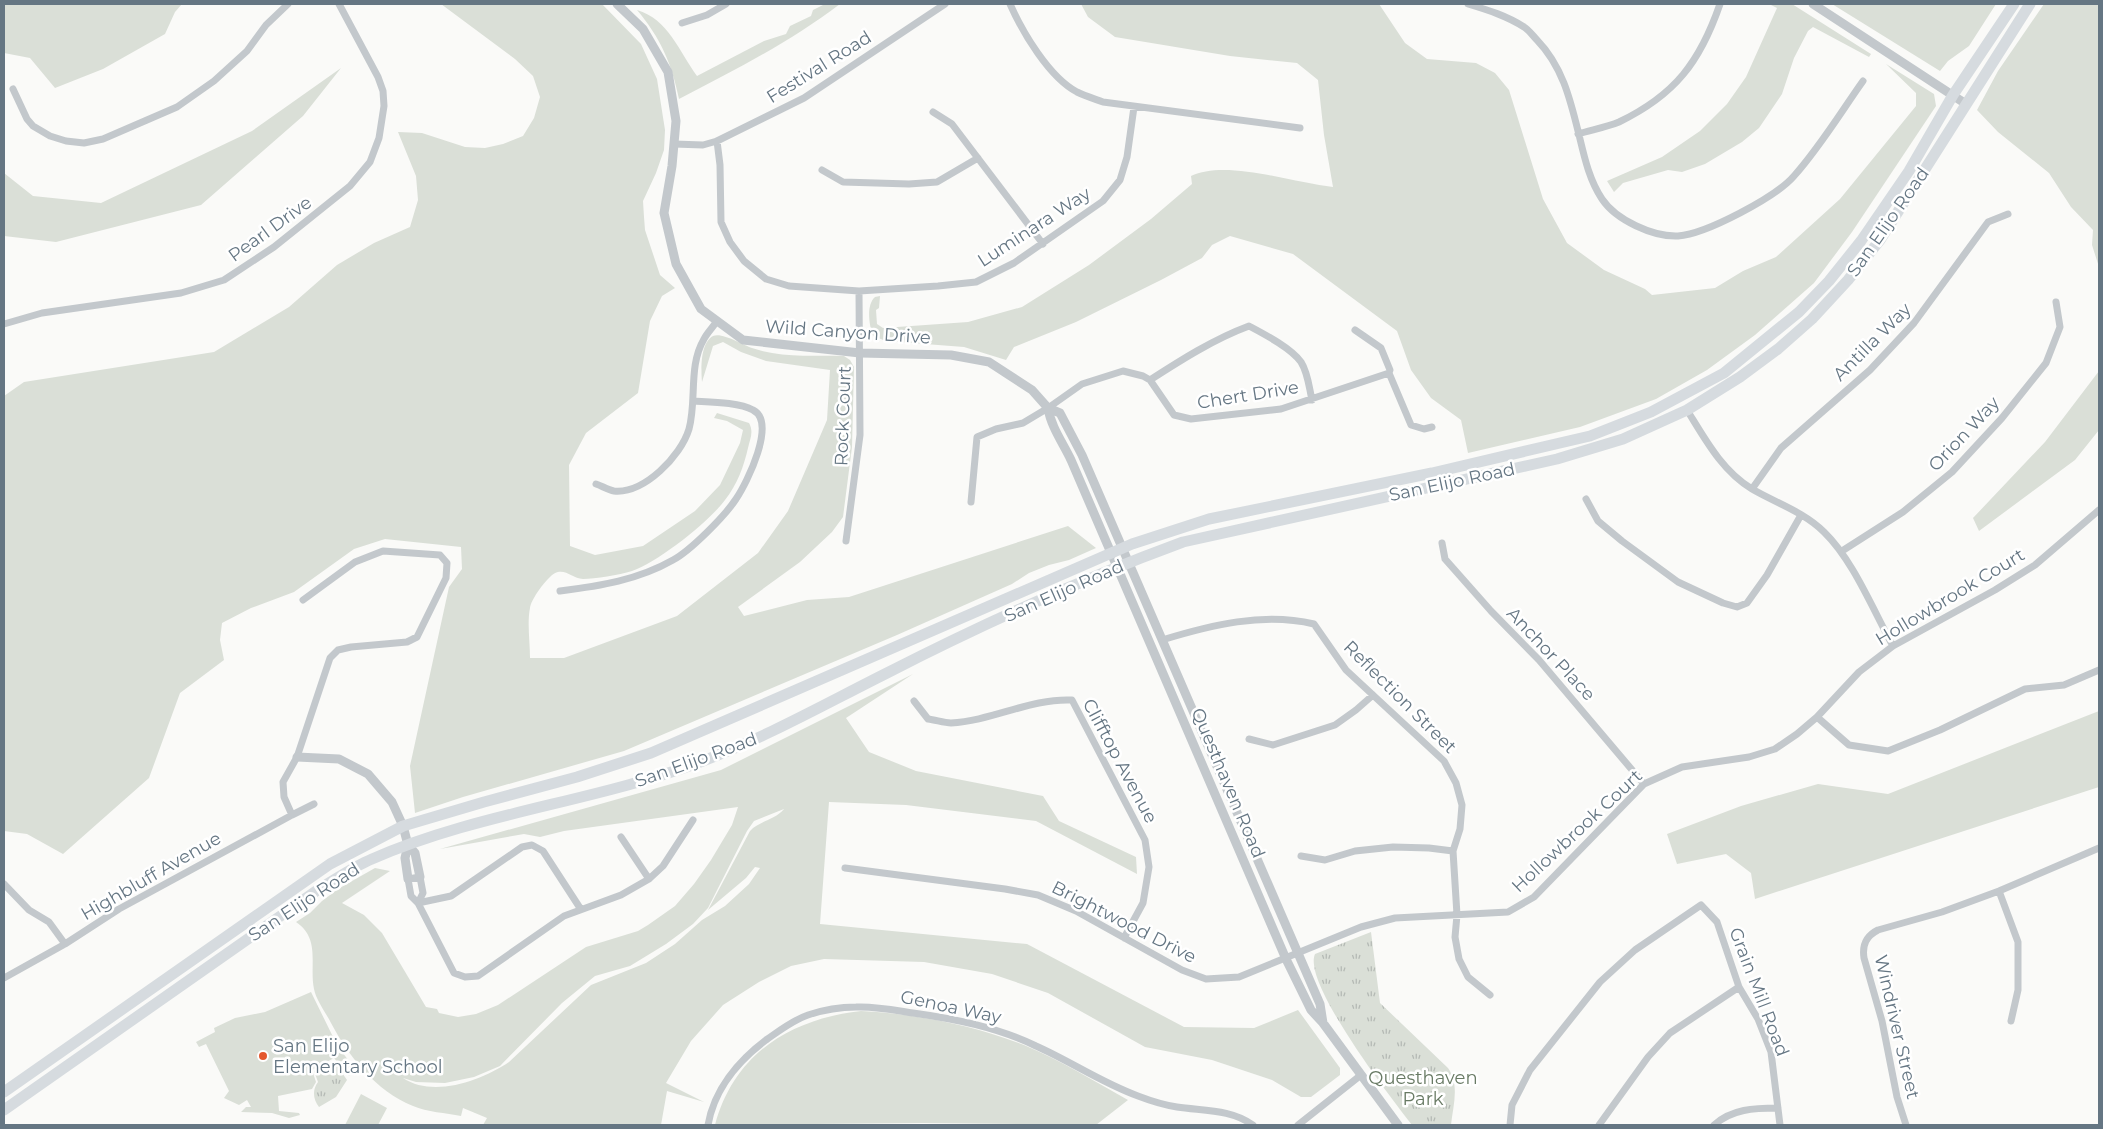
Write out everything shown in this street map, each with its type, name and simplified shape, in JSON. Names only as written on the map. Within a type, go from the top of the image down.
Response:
[{"type":"main road","name":"San Elijo Road","points":[[4,1092],[330,864],[403,826],[577,777],[651,753],[1116,550],[1209,519],[1432,473],[1590,436],[1651,412],[1724,373],[1799,312],[1861,241],[1909,171],[1953,95],[2014,4]]},
{"type":"main road","name":"San Elijo Road","points":[[4,1110],[318,889],[370,860],[408,845],[493,818],[629,784],[699,762],[763,736],[889,672],[1030,605],[1128,562],[1184,542],[1557,459],[1623,439],[1687,410],[1740,377],[1778,349],[1812,319],[1842,286],[1880,240],[2030,4]]},
{"type":"street","points":[[14,89],[27,119],[33,126],[50,136],[66,141],[84,143],[103,139],[177,107],[214,82],[247,51],[266,25],[288,4]]},
{"type":"street","name":"Pearl Drive","points":[[4,324],[42,313],[181,293],[224,280],[274,248],[350,186],[370,162],[379,138],[384,106],[383,91],[378,77],[339,4]]},
{"type":"street","name":"Wild Canyon Drive","points":[[617,4],[643,29],[668,72],[676,121],[664,213],[676,264],[701,309],[743,340],[860,353],[951,354],[989,362],[1032,390],[1048,408],[1060,413],[1070,430],[1116,550]]},
{"type":"street","points":[[682,23],[708,15],[726,4]]},
{"type":"street","name":"Festival Road","points":[[674,144],[703,145],[717,141],[804,98],[945,4]]},
{"type":"street","points":[[1010,4],[1020,27],[1047,66],[1076,92],[1103,102],[1134,107],[1300,128]]},
{"type":"street","points":[[1468,4],[1496,13],[1526,28],[1549,52],[1563,78],[1586,166],[1603,201],[1622,219],[1647,231],[1678,236],[1708,228],[1756,205],[1793,177],[1863,81]]},
{"type":"street","points":[[1578,134],[1618,122],[1658,99],[1680,80],[1702,47],[1720,4]]},
{"type":"street","points":[[1813,4],[1966,104]]},
{"type":"street","name":"Luminara Way","points":[[717,141],[720,165],[721,222],[730,242],[744,261],[766,278],[790,286],[859,292],[976,282],[1014,263],[1043,244],[1104,201],[1120,180],[1127,157],[1134,107]]},
{"type":"street","points":[[933,112],[952,124],[1043,244]]},
{"type":"street","points":[[822,170],[843,182],[909,184],[937,182],[978,158]]},
{"type":"street","name":"Antilla Way","points":[[1752,488],[1781,448],[1870,370],[1914,323],[1988,222],[2008,214]]},
{"type":"street","name":"Rock Court","points":[[846,542],[860,435],[859,292]]},
{"type":"street","name":"Orion Way","points":[[1842,551],[1903,512],[1952,472],[2002,418],[2046,363],[2060,327],[2056,302]]},
{"type":"street","points":[[596,484],[614,491],[635,488],[654,478],[676,452],[689,430],[695,366],[703,340],[717,321]]},
{"type":"street","points":[[971,502],[977,437],[996,429],[1023,423],[1082,384],[1123,371],[1143,376],[1150,380],[1236,331],[1249,326],[1284,348],[1300,361],[1306,375],[1312,400]]},
{"type":"street","points":[[1355,330],[1382,348],[1390,370],[1389,373],[1411,425],[1424,429],[1432,427]]},
{"type":"street","name":"Chert Drive","points":[[1150,380],[1174,415],[1191,419],[1281,409],[1389,373]]},
{"type":"street","points":[[560,592],[602,586],[638,576],[675,559],[707,531],[736,500],[749,475],[763,434],[762,419],[754,410],[723,403],[693,401]]},
{"type":"street","points":[[1687,410],[1714,453],[1732,474],[1752,488],[1786,505],[1823,530],[1842,551],[1893,646]]},
{"type":"street","points":[[1586,499],[1598,521],[1622,542],[1678,582],[1723,603],[1737,607],[1747,603],[1767,575],[1801,515]]},
{"type":"street","name":"Hollowbrook Court","points":[[1297,954],[1361,927],[1395,918],[1508,912],[1534,897],[1644,784],[1682,766],[1750,758],[1775,749],[1798,734],[1817,717],[1859,672],[1893,646],[1995,590],[2035,565],[2099,510]]},
{"type":"street","name":"Anchor Place","points":[[1442,543],[1445,559],[1490,611],[1539,660],[1644,784]]},
{"type":"street","name":"Questhaven Road","points":[[1116,550],[1128,562],[1320,1004],[1323,1023]]},
{"type":"street","name":"Questhaven Road","points":[[1116,550],[1117,567],[1286,959],[1311,1010],[1323,1023],[1398,1125]]},
{"type":"street","points":[[292,815],[284,798],[283,782],[297,757],[330,658],[338,650],[351,646],[407,642],[417,637],[446,578],[448,563],[440,555],[383,551],[355,562],[303,600]]},
{"type":"street","name":"Reflection Street","points":[[1162,640],[1236,620],[1299,620],[1314,624],[1346,670],[1444,760],[1456,783],[1462,805],[1460,829],[1453,851],[1457,915],[1455,937],[1459,959],[1468,977],[1490,995]]},
{"type":"street","points":[[1817,717],[1849,745],[1888,751],[1940,730],[2025,689],[2064,685],[2099,670]]},
{"type":"street","points":[[1249,740],[1273,745],[1335,725],[1373,695]]},
{"type":"street","name":"Clifftop Avenue","points":[[914,701],[928,719],[950,723],[985,717],[1057,699],[1072,700],[1145,840],[1149,867],[1143,903],[1124,938]]},
{"type":"street","points":[[297,757],[339,759],[368,774],[392,802],[403,826],[408,845],[415,853],[423,893],[418,903]]},
{"type":"street","name":"Highbluff Avenue","points":[[4,978],[65,944],[119,909],[314,804]]},
{"type":"street","points":[[408,845],[404,858],[411,896],[418,903],[454,973],[465,977],[478,976],[564,916],[580,908],[621,895],[649,880],[663,866],[692,820]]},
{"type":"street","points":[[621,836],[649,880]]},
{"type":"street","points":[[418,903],[451,896],[522,847],[532,845],[543,851],[580,908]]},
{"type":"street","points":[[1301,856],[1326,860],[1355,851],[1393,848],[1429,848],[1453,851]]},
{"type":"street","points":[[2011,1021],[2018,990],[2018,942],[2000,891],[2099,848]]},
{"type":"street","name":"Brightwood Drive","points":[[844,868],[1038,895],[1076,911],[1182,970],[1206,980],[1239,977],[1297,954]]},
{"type":"street","points":[[408,879],[420,877]]},
{"type":"street","points":[[4,884],[29,910],[49,922],[65,944]]},
{"type":"street","name":"Windriver Street","points":[[1906,1125],[1897,1097],[1882,1021],[1864,958],[1864,949],[1869,935],[1878,930],[1942,912],[2000,891]]},
{"type":"street","name":"Grain Mill Road","points":[[1510,1125],[1512,1104],[1530,1070],[1600,982],[1635,950],[1701,905],[1717,922],[1739,988],[1758,1019],[1771,1052],[1780,1125]]},
{"type":"street","points":[[1599,1125],[1648,1057],[1670,1033],[1739,988]]},
{"type":"street","name":"Genoa Way","points":[[708,1125],[711,1111],[725,1082],[736,1067],[754,1049],[807,1015],[855,1006],[930,1015],[984,1026],[1035,1045],[1132,1094],[1156,1103],[1219,1111],[1246,1120],[1254,1125]]},
{"type":"street","points":[[1298,1125],[1362,1075]]},
{"type":"street","points":[[1714,1125],[1724,1116],[1750,1108],[1778,1108]]},
{"type":"green space","points":[[4,4],[182,4],[175,12],[165,34],[103,69],[55,88],[30,58],[4,53]]},
{"type":"green space","points":[[441,4],[602,4],[641,44],[657,79],[665,130],[664,150],[643,201],[645,230],[660,275],[675,288],[662,296],[650,321],[638,393],[586,433],[569,465],[570,546],[595,555],[643,546],[695,511],[720,485],[740,443],[743,430],[727,421],[714,418],[717,413],[749,423],[751,429],[751,439],[740,475],[725,500],[695,530],[669,550],[643,566],[621,574],[583,579],[558,572],[548,579],[535,597],[530,608],[530,658],[564,658],[677,616],[758,553],[788,511],[827,420],[830,370],[766,361],[741,352],[723,342],[713,346],[702,382],[704,350],[709,339],[717,335],[727,337],[752,348],[774,353],[844,356],[850,360],[854,367],[852,447],[843,517],[832,532],[800,562],[738,607],[744,616],[807,600],[849,597],[1068,526],[1096,548],[1069,560],[1029,573],[1012,584],[897,635],[624,751],[463,797],[415,813],[410,766],[449,587],[462,569],[461,547],[385,539],[354,549],[294,592],[251,608],[222,623],[220,640],[224,660],[180,693],[149,778],[63,854],[27,834],[4,831],[4,396],[24,382],[214,352],[289,307],[337,265],[374,243],[410,227],[418,200],[416,176],[398,132],[422,133],[465,147],[485,148],[503,144],[523,136],[534,118],[540,97],[533,76],[515,59]]},
{"type":"green space","points":[[825,4],[840,4],[782,43],[679,99],[673,74],[659,41],[637,10],[648,14],[665,28],[697,76],[764,41],[786,34],[790,26],[811,16],[813,10]]},
{"type":"green space","points":[[1081,4],[1379,4],[1405,43],[1427,59],[1476,63],[1495,73],[1509,90],[1543,199],[1567,243],[1604,270],[1645,289],[1652,295],[1715,288],[1743,271],[1776,257],[1840,199],[1916,106],[1916,93],[1886,64],[1934,94],[1936,106],[1852,232],[1814,283],[1755,335],[1707,370],[1656,399],[1580,427],[1468,453],[1461,420],[1431,398],[1411,370],[1397,331],[1293,254],[1230,236],[1212,245],[1202,258],[1161,280],[1076,322],[1014,347],[1006,360],[964,347],[886,341],[873,336],[869,310],[875,297],[880,296],[879,308],[876,310],[877,324],[883,328],[968,322],[1022,307],[1089,265],[1151,219],[1192,184],[1191,176],[1206,171],[1241,171],[1333,187],[1324,135],[1318,80],[1297,63],[1230,56],[1115,37],[1088,17]]},
{"type":"green space","points":[[1769,4],[1792,4],[1871,54],[1869,57],[1813,27],[1808,31],[1794,58],[1782,94],[1759,128],[1742,142],[1705,164],[1682,172],[1668,170],[1623,183],[1614,192],[1607,181],[1662,157],[1700,131],[1727,104],[1746,77],[1777,8]]},
{"type":"green space","points":[[1832,4],[1996,4],[1969,46],[1948,61],[1940,71]]},
{"type":"green space","points":[[2044,4],[2099,4],[2099,267],[2092,245],[2093,230],[2071,207],[2049,173],[1998,132],[1977,110],[1998,71]]},
{"type":"green space","points":[[341,68],[303,116],[201,205],[56,242],[4,236],[4,173],[33,196],[101,203],[252,131]]},
{"type":"green space","points":[[2099,371],[2099,430],[2075,460],[1979,531],[1973,518],[2045,442]]},
{"type":"green space","points":[[913,674],[846,718],[869,752],[916,771],[1043,796],[1059,821],[1136,857],[1137,874],[1036,821],[906,805],[829,802],[820,924],[1027,944],[1184,1027],[1254,1028],[1298,1010],[1340,1068],[1340,1075],[1311,1097],[1301,1097],[1272,1080],[1212,1060],[1145,1047],[1048,993],[992,974],[924,962],[824,959],[791,966],[759,982],[723,1005],[691,1041],[666,1083],[704,1102],[667,1091],[661,1125],[483,1125],[487,1118],[463,1108],[461,1116],[424,1110],[400,1100],[376,1082],[355,1060],[338,1036],[317,998],[314,989],[309,936],[296,922],[310,913],[322,901],[338,889],[375,868],[390,871],[342,903],[364,915],[382,933],[426,1007],[437,1009],[439,1013],[458,1017],[476,1014],[498,1005],[586,947],[638,931],[675,906],[711,860],[732,825],[738,807],[564,831],[540,837],[524,834],[440,849],[721,770]],"holes":[[[784,809],[750,831],[708,910],[746,878],[755,867],[760,868],[749,884],[725,906],[702,920],[675,944],[646,963],[591,985],[509,1062],[485,1075],[457,1085],[428,1087],[415,1084],[403,1078],[416,1082],[445,1083],[474,1077],[500,1066],[562,1003],[595,976],[630,966],[666,944],[693,924],[708,908],[747,831],[754,821]]]},
{"type":"green space","points":[[2099,711],[2099,787],[1755,899],[1751,873],[1726,854],[1677,864],[1667,834],[1741,806],[1818,784],[1888,794]]},
{"type":"green space","name":"Questhaven Park","points":[[1371,932],[1380,1003],[1448,1068],[1452,1075],[1455,1096],[1451,1125],[1412,1125],[1351,1041],[1322,989],[1315,969],[1315,954]]},
{"type":"green space","points":[[311,992],[337,1045],[354,1068],[349,1076],[334,1058],[312,1070],[316,1082],[312,1089],[278,1096],[279,1111],[299,1113],[300,1115],[289,1118],[272,1113],[241,1112],[246,1107],[251,1107],[247,1100],[239,1105],[224,1098],[229,1091],[206,1044],[199,1047],[196,1042],[215,1032],[214,1028],[235,1018],[265,1012]]},
{"type":"green space","points":[[861,1011],[923,1018],[965,1026],[1005,1038],[1051,1057],[1128,1100],[1096,1125],[922,1123],[715,1125],[724,1100],[736,1078],[751,1060],[769,1044],[811,1022],[835,1015]]},
{"type":"green space","points":[[334,1061],[347,1080],[336,1097],[319,1107],[314,1095],[318,1082],[314,1071]]},
{"type":"green space","points":[[361,1094],[387,1108],[378,1125],[345,1125]]},
{"type":"place","name":"San Elijo Elementary School","points":[[263,1056]]}]
